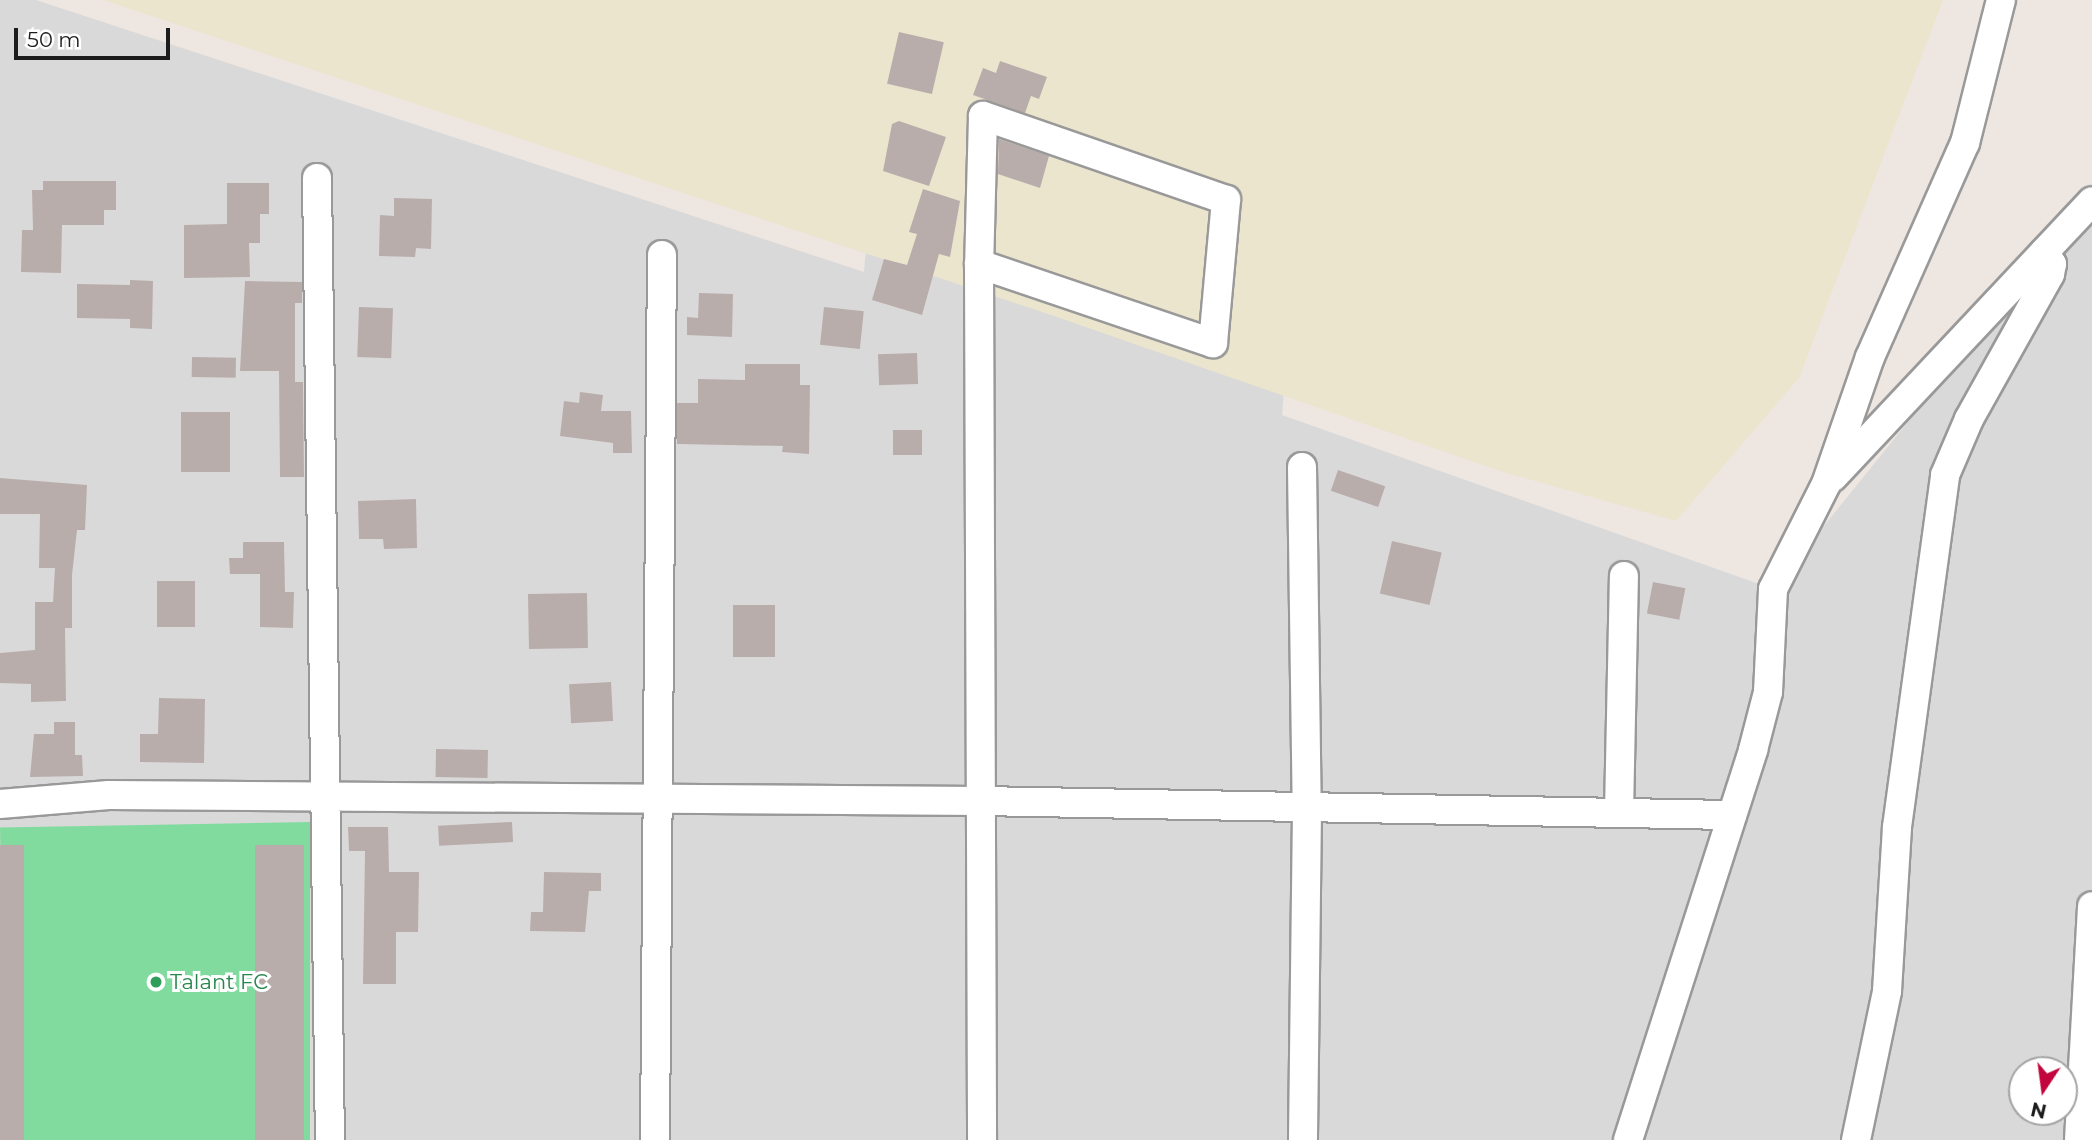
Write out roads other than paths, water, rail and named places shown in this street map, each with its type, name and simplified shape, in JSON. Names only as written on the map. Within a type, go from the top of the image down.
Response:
[{"type":"street","points":[[1628,1140],[1732,815],[1768,692],[1773,589],[1826,484],[1870,357],[1965,143],[2001,0]]},
{"type":"street","points":[[979,264],[1213,343],[1226,200],[984,116],[979,264],[982,1140]]},
{"type":"street","points":[[317,178],[328,800],[330,1140]]},
{"type":"street","points":[[1826,484],[2092,201]]},
{"type":"street","points":[[1856,1140],[1886,991],[1897,827],[1945,475],[1969,419],[2050,274],[2052,264],[2044,252]]},
{"type":"street","points":[[655,1140],[662,255]]},
{"type":"street","points":[[1302,467],[1307,810],[1303,1140]]},
{"type":"street","points":[[1619,813],[1624,576]]},
{"type":"street","points":[[0,804],[109,795],[328,800],[980,802],[1307,810],[1732,815]]},
{"type":"street","points":[[2079,1140],[2092,906]]},
{"type":"place","name":"Talant FC","points":[[156,982]]}]
